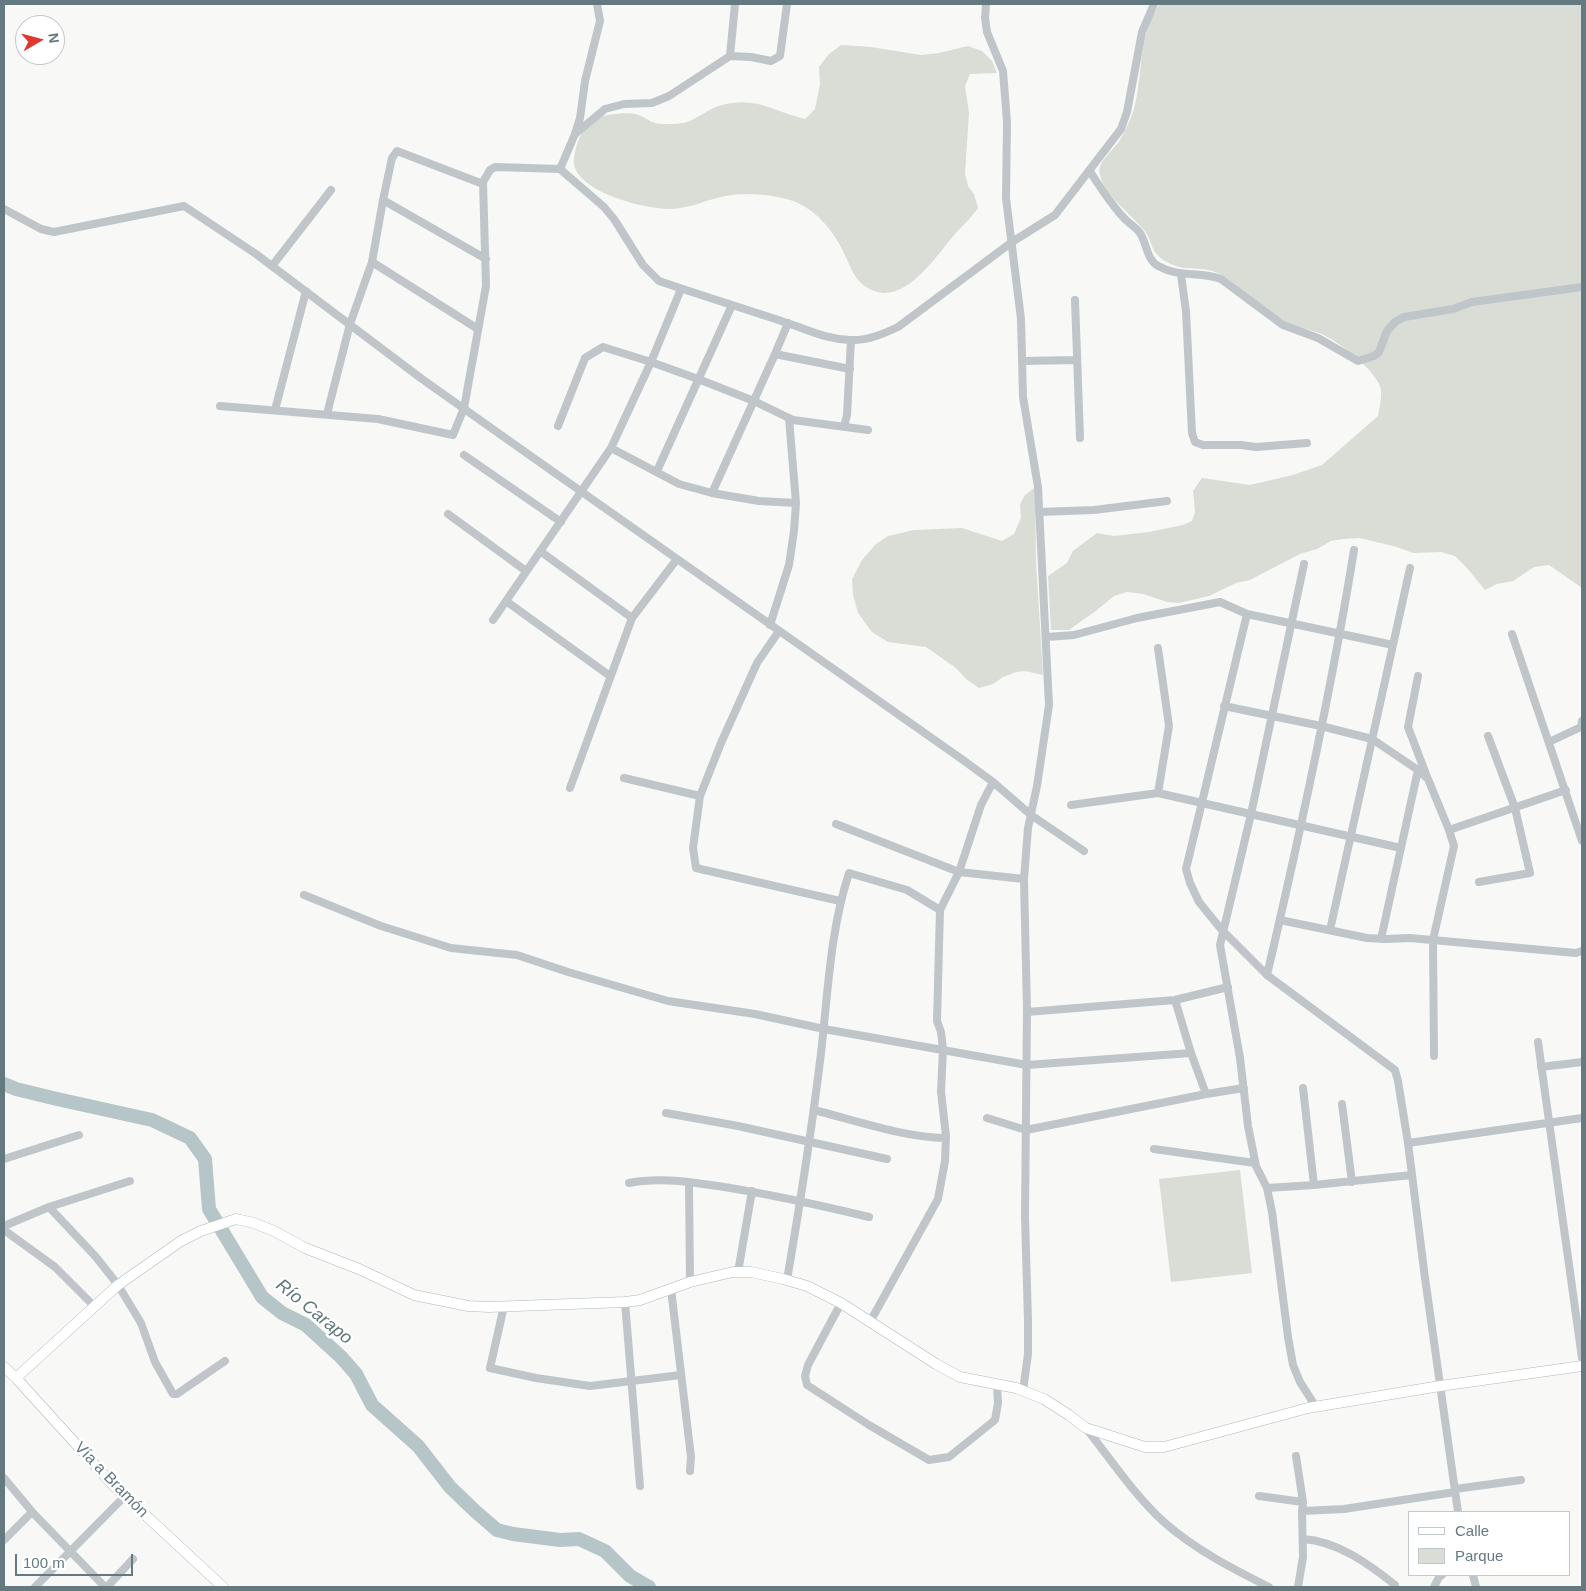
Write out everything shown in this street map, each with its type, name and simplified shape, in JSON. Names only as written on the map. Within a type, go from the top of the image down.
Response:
[{"type":"street","points":[[560,169],[580,118],[585,80],[600,21],[597,4]]},
{"type":"street","points":[[730,56],[736,4]]},
{"type":"street","points":[[575,134],[605,109],[624,104],[652,103],[669,96],[730,56],[751,57],[771,61],[780,56],[787,4]]},
{"type":"street","points":[[986,4],[987,32],[1003,71],[1007,122],[1006,198],[1020,319],[1023,397],[1038,487],[1049,705],[1031,815],[1024,878],[1027,1012],[1025,1217],[1028,1354],[1022,1391]]},
{"type":"street","points":[[220,406],[378,419],[453,435],[464,408],[486,286],[483,184],[490,170],[495,167],[560,169],[614,218],[643,265],[659,281],[828,338],[851,340],[882,335],[898,327],[1012,242],[1054,216],[1121,130],[1127,112],[1142,32],[1154,4]]},
{"type":"street","points":[[327,414],[350,324],[372,262],[392,158],[397,151],[483,184]]},
{"type":"street","points":[[1089,170],[1106,197],[1124,218],[1138,230],[1149,256],[1156,265],[1181,274],[1210,275],[1221,279],[1283,325],[1318,338],[1358,361],[1374,356],[1379,352],[1387,332],[1395,322],[1404,316],[1453,309],[1472,302],[1582,286]]},
{"type":"street","points":[[272,266],[331,190]]},
{"type":"street","points":[[383,200],[486,259]]},
{"type":"street","points":[[4,209],[41,229],[54,232],[184,206],[272,266],[581,492],[993,782],[1031,815],[1084,851]]},
{"type":"street","points":[[372,262],[478,329]]},
{"type":"street","points":[[1181,274],[1186,311],[1192,433],[1196,442],[1203,446],[1241,445],[1256,447],[1307,443]]},
{"type":"street","points":[[493,620],[611,448],[651,362],[681,289]]},
{"type":"street","points":[[275,410],[306,291]]},
{"type":"street","points":[[1075,300],[1080,438]]},
{"type":"street","points":[[657,471],[732,305]]},
{"type":"street","points":[[712,494],[776,354],[788,323]]},
{"type":"street","points":[[844,427],[847,415],[851,340]]},
{"type":"street","points":[[558,426],[585,358],[603,347],[698,379],[754,401],[789,418],[868,430]]},
{"type":"street","points":[[776,354],[850,369]]},
{"type":"street","points":[[1022,361],[1077,360]]},
{"type":"street","points":[[770,625],[789,565],[796,503],[789,418]]},
{"type":"street","points":[[611,448],[679,484],[712,494],[758,501],[796,503]]},
{"type":"street","points":[[464,454],[560,522]]},
{"type":"street","points":[[1039,512],[1094,510],[1167,501]]},
{"type":"street","points":[[448,514],[526,571]]},
{"type":"street","points":[[1267,975],[1302,826],[1341,633],[1354,550]]},
{"type":"street","points":[[540,551],[632,618]]},
{"type":"street","points":[[570,788],[632,618],[677,559]]},
{"type":"street","points":[[1304,564],[1251,814],[1220,945],[1255,1163],[1267,1188],[1272,1212],[1293,1365],[1300,1382],[1316,1407]]},
{"type":"street","points":[[1330,930],[1410,568]]},
{"type":"street","points":[[506,601],[610,676]]},
{"type":"street","points":[[1047,637],[1074,635],[1137,618],[1220,602],[1247,614],[1393,645]]},
{"type":"street","points":[[1247,614],[1186,870],[1199,902],[1224,932],[1267,975],[1395,1070],[1408,1144],[1458,1511]]},
{"type":"street","points":[[779,631],[757,663],[721,743],[700,796],[693,848],[696,868],[840,901]]},
{"type":"street","points":[[1512,634],[1582,841]]},
{"type":"street","points":[[1158,648],[1169,726],[1158,793]]},
{"type":"street","points":[[1418,676],[1408,727],[1450,830],[1454,846],[1433,940],[1434,1056]]},
{"type":"street","points":[[1224,706],[1321,726],[1372,739],[1418,770],[1428,779]]},
{"type":"street","points":[[1549,742],[1581,726],[1582,721]]},
{"type":"street","points":[[1479,882],[1530,873],[1514,808],[1488,736]]},
{"type":"street","points":[[1381,939],[1418,770]]},
{"type":"street","points":[[624,778],[700,796]]},
{"type":"street","points":[[870,1322],[938,1199],[945,1161],[946,1138],[941,1092],[943,1049],[941,1032],[937,1021],[940,910],[959,872],[981,805],[993,782]]},
{"type":"street","points":[[1450,830],[1566,790]]},
{"type":"street","points":[[1071,805],[1158,793],[1401,848]]},
{"type":"street","points":[[836,824],[959,872],[1024,878]]},
{"type":"street","points":[[787,1280],[814,1110],[829,970],[840,901],[848,872],[908,890],[940,910]]},
{"type":"street","points":[[304,896],[381,926],[451,948],[517,955],[668,1001],[755,1014],[824,1029],[1027,1065],[1191,1053]]},
{"type":"street","points":[[1280,920],[1367,938],[1410,938],[1576,954],[1582,951]]},
{"type":"street","points":[[1027,1012],[1175,1000],[1228,987]]},
{"type":"street","points":[[1175,1000],[1206,1094]]},
{"type":"street","points":[[1538,1042],[1582,1358]]},
{"type":"street","points":[[1541,1067],[1582,1062]]},
{"type":"street","points":[[987,1118],[1026,1130],[1244,1088]]},
{"type":"street","points":[[1303,1088],[1314,1184]]},
{"type":"street","points":[[1342,1104],[1352,1182]]},
{"type":"street","points":[[814,1110],[899,1132],[931,1138],[946,1138]]},
{"type":"street","points":[[666,1113],[738,1126],[886,1159]]},
{"type":"street","points":[[1408,1144],[1582,1118]]},
{"type":"street","points":[[4,1160],[79,1135]]},
{"type":"street","points":[[1154,1149],[1255,1163]]},
{"type":"street","points":[[1267,1188],[1352,1182],[1412,1175]]},
{"type":"street","points":[[4,1226],[49,1207],[130,1181]]},
{"type":"street","points":[[629,1183],[640,1181],[690,1182],[752,1191],[801,1200],[869,1218]]},
{"type":"street","points":[[690,1182],[690,1282]]},
{"type":"street","points":[[738,1272],[752,1191]]},
{"type":"street","points":[[49,1207],[96,1256],[118,1285],[141,1323],[149,1348],[173,1394],[177,1394],[225,1361]]},
{"type":"street","points":[[16,1378],[118,1285],[181,1241],[201,1231],[236,1219],[254,1223],[274,1231],[305,1248],[359,1269],[414,1295],[468,1306],[625,1302],[640,1300],[690,1282],[738,1272],[751,1272],[807,1286],[841,1303],[936,1364],[960,1377],[997,1386],[1016,1388],[1044,1400],[1069,1415],[1086,1428],[1136,1491],[1165,1523],[1219,1562],[1270,1587]]},
{"type":"street","points":[[4,1230],[55,1267],[94,1306]]},
{"type":"street","points":[[672,1289],[690,1472]]},
{"type":"street","points":[[625,1302],[640,1486]]},
{"type":"street","points":[[841,1303],[808,1365],[805,1376],[807,1385],[869,1425],[929,1460],[949,1456],[994,1420],[998,1403],[997,1386]]},
{"type":"street","points":[[504,1306],[490,1368],[536,1378],[590,1386],[681,1376]]},
{"type":"street","points":[[1086,1428],[1145,1447],[1164,1447],[1316,1407],[1440,1386],[1582,1366]]},
{"type":"street","name":"Vía a Bramón","points":[[4,1367],[125,1496],[222,1587]]},
{"type":"street","points":[[1296,1456],[1302,1506],[1303,1539],[1303,1557],[1298,1587]]},
{"type":"street","points":[[4,1478],[32,1512],[106,1587],[133,1559]]},
{"type":"street","points":[[1259,1496],[1302,1506],[1344,1509],[1521,1480]]},
{"type":"street","points":[[34,1587],[125,1496]]},
{"type":"street","points":[[4,1540],[32,1512]]},
{"type":"street","points":[[1303,1539],[1315,1540],[1343,1550],[1373,1568],[1395,1585],[1394,1587]]},
{"type":"street","points":[[1434,1587],[1440,1576]]},
{"type":"green space","points":[[1160,4],[1582,4],[1582,588],[1549,565],[1534,567],[1513,581],[1497,584],[1485,590],[1455,556],[1441,552],[1413,553],[1360,538],[1343,539],[1331,541],[1317,549],[1300,554],[1250,580],[1236,583],[1209,596],[1179,603],[1167,602],[1143,594],[1127,592],[1114,596],[1069,630],[1051,630],[1048,576],[1067,563],[1073,551],[1097,533],[1114,536],[1149,532],[1183,525],[1192,521],[1195,512],[1193,491],[1202,478],[1250,485],[1293,475],[1322,465],[1378,416],[1381,390],[1378,382],[1365,365],[1326,336],[1286,322],[1218,273],[1183,268],[1165,261],[1156,254],[1144,230],[1113,197],[1103,183],[1099,170],[1106,156],[1120,140],[1133,113],[1144,41],[1153,15]]},
{"type":"green space","points":[[841,45],[871,47],[921,55],[968,46],[982,51],[992,61],[997,73],[970,74],[965,86],[969,113],[965,174],[978,208],[926,269],[902,288],[889,293],[875,291],[861,283],[853,273],[840,245],[829,228],[815,214],[799,203],[774,196],[741,194],[725,196],[692,206],[672,209],[655,208],[629,202],[604,193],[588,184],[576,169],[574,158],[582,132],[593,120],[607,115],[631,113],[657,123],[680,124],[717,106],[746,102],[805,119],[815,109],[820,84],[819,67],[828,55]]},
{"type":"green space","points":[[1035,487],[1036,561],[1043,675],[1025,671],[1016,672],[1003,677],[993,684],[979,688],[966,679],[956,668],[926,647],[888,642],[872,632],[858,613],[853,595],[852,579],[862,560],[876,544],[888,536],[914,530],[962,528],[1002,541],[1014,534],[1021,518],[1020,504],[1025,495]]},
{"type":"green space","points":[[1240,1170],[1252,1273],[1171,1282],[1159,1179]]},
{"type":"waterway","name":"Río Carapo","points":[[4,1084],[16,1089],[57,1099],[152,1120],[190,1138],[205,1159],[209,1209],[262,1297],[282,1313],[306,1325],[341,1357],[356,1374],[372,1405],[418,1446],[450,1487],[497,1530],[560,1540],[579,1539],[605,1551],[630,1576],[649,1587]]}]
